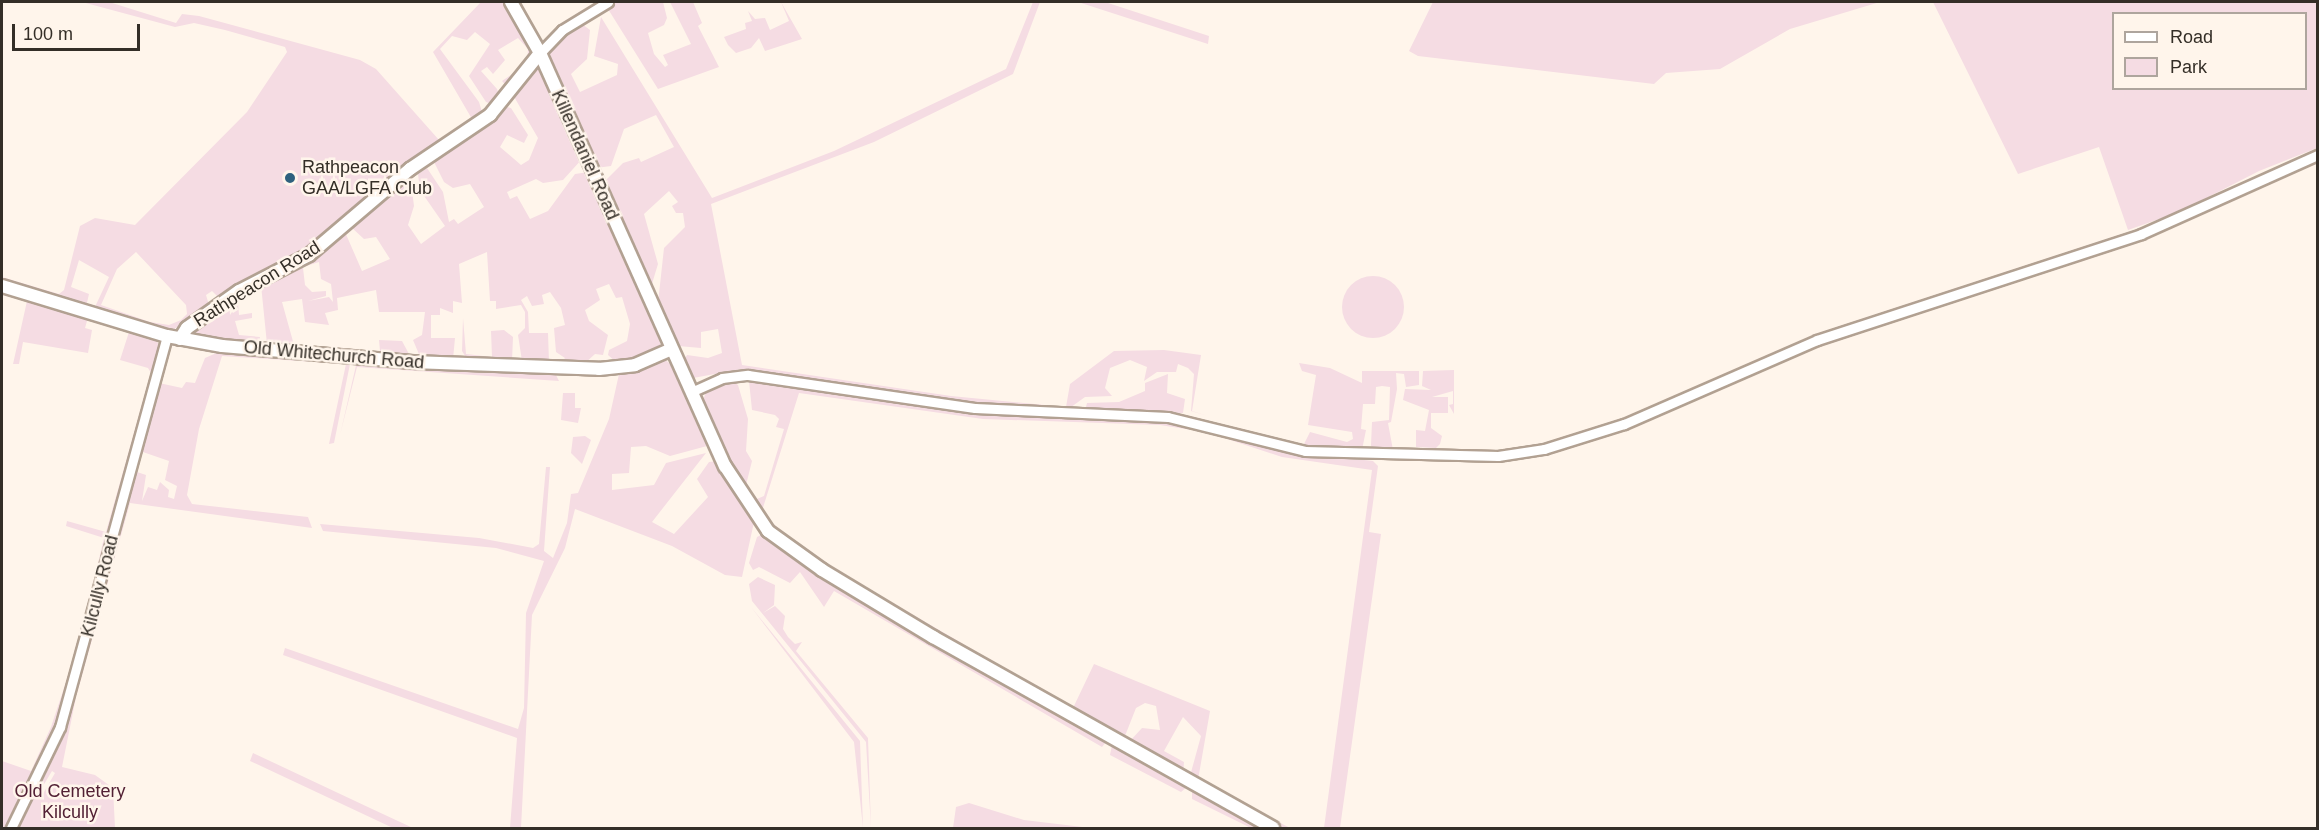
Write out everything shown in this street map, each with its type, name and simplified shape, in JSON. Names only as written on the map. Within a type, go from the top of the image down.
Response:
[{"type":"street","name":"Killendaniel Road","points":[[511,2],[540,53],[691,392],[745,501],[786,545],[953,649],[1273,828]]},
{"type":"street","name":"Rathpeacon Road","points":[[174,337],[199,317],[239,291],[309,255],[410,169],[491,114],[540,53],[562,30],[608,2]]},
{"type":"street","points":[[691,392],[741,375],[975,408],[1191,421],[1287,447],[1369,456],[1498,456],[1544,449],[1624,424],[1817,340],[2142,234],[2318,155]]},
{"type":"street","name":"Old Whitechurch Road","points":[[2,286],[174,337],[412,362],[599,369],[635,364],[672,349]]},
{"type":"street","name":"Kilcully Road","points":[[11,828],[60,727],[174,337]]},
{"type":"green space","name":"Rathpeacon GAA/LGFA Club","points":[[82,2],[109,2],[176,23],[182,14],[199,16],[360,60],[376,69],[439,140],[327,236],[319,235],[313,249],[220,299],[212,291],[206,295],[209,305],[170,332],[94,309],[109,277],[79,260],[71,287],[89,294],[86,307],[2,282],[2,277],[59,294],[64,290],[80,226],[95,218],[135,225],[247,112],[287,52],[285,47],[194,23],[175,27]],"holes":[[[136,252],[186,305],[187,314],[181,320],[169,325],[150,322],[101,305],[117,269]]]},
{"type":"green space","points":[[481,2],[507,2],[533,57],[510,90],[502,81],[527,64],[528,49],[518,38],[498,50],[505,60],[493,74],[487,67],[481,71],[497,89],[501,100],[495,105],[486,102],[469,76],[490,44],[475,32],[467,40],[452,36],[440,49],[479,102],[483,115],[445,138],[472,119],[433,52]]},
{"type":"green space","points":[[612,2],[663,2],[667,18],[664,25],[648,33],[654,54],[665,67],[668,65],[663,55],[691,44],[670,2],[693,2],[702,23],[698,26],[719,67],[658,89],[608,9]]},
{"type":"green space","points":[[781,2],[802,39],[765,51],[759,38],[751,48],[736,53],[728,45],[724,37],[746,29],[745,23],[752,21],[748,11],[755,19],[765,18],[770,30],[789,21]]},
{"type":"green space","points":[[1033,2],[1040,2],[1013,74],[874,142],[711,204],[742,365],[951,396],[1066,407],[1070,384],[1114,351],[1164,350],[1201,355],[1192,411],[1208,416],[1191,411],[1194,374],[1188,368],[1178,364],[1176,372],[1157,372],[1144,381],[1147,367],[1130,360],[1110,368],[1105,388],[1112,396],[1085,397],[1067,410],[949,401],[742,369],[693,378],[684,360],[687,355],[708,358],[722,353],[718,329],[701,332],[701,348],[678,346],[658,303],[664,248],[685,227],[683,213],[676,213],[672,206],[678,202],[669,191],[644,214],[658,264],[651,287],[602,184],[623,163],[639,158],[641,162],[674,147],[656,115],[624,129],[611,166],[596,168],[546,52],[552,42],[582,24],[590,30],[587,59],[571,74],[580,92],[617,75],[618,64],[594,56],[601,17],[712,198],[834,151],[1006,69]]},
{"type":"green space","points":[[1078,2],[1105,2],[1209,36],[1208,44]]},
{"type":"green space","points":[[1433,2],[1880,2],[1790,29],[1720,69],[1666,73],[1654,84],[1418,56],[1409,51]]},
{"type":"green space","points":[[1933,2],[2317,2],[2317,148],[2259,171],[2179,212],[2128,230],[2099,147],[2018,174]]},
{"type":"green space","points":[[541,67],[582,159],[563,180],[543,183],[536,179],[507,192],[510,199],[517,196],[530,219],[548,211],[575,174],[589,172],[662,339],[660,345],[630,361],[616,362],[608,355],[609,350],[627,341],[630,324],[622,297],[616,298],[609,284],[596,289],[600,300],[585,310],[589,321],[608,335],[603,355],[595,354],[584,364],[561,363],[565,358],[556,352],[554,328],[565,325],[561,308],[550,292],[542,295],[544,304],[532,306],[527,296],[521,300],[528,312],[529,333],[548,333],[549,362],[522,361],[518,335],[525,328],[525,312],[521,305],[496,309],[496,301],[490,301],[487,252],[459,264],[462,303],[453,301],[453,313],[440,308],[440,315],[431,315],[431,338],[455,338],[453,359],[421,359],[413,340],[422,335],[425,312],[379,312],[376,290],[337,298],[338,310],[325,313],[329,325],[305,322],[302,299],[282,302],[294,345],[267,344],[261,285],[245,292],[298,267],[303,268],[305,285],[312,292],[326,291],[326,296],[308,301],[329,297],[333,302],[331,284],[321,279],[319,262],[306,266],[308,262],[345,232],[362,271],[390,259],[376,237],[364,239],[351,227],[410,175],[414,206],[408,225],[421,244],[445,226],[420,190],[418,174],[427,168],[443,192],[449,222],[454,219],[458,224],[484,207],[470,184],[453,188],[444,182],[432,158],[503,106],[511,108],[528,135],[524,143],[507,135],[500,147],[521,165],[529,160],[538,138],[513,95],[534,68]]},
{"type":"green space","points":[[1367,276],[1379,276],[1395,285],[1402,295],[1404,307],[1402,319],[1395,329],[1379,338],[1367,338],[1356,333],[1347,324],[1342,313],[1342,301],[1347,290],[1356,281]]},
{"type":"green space","points":[[27,301],[94,318],[87,321],[85,328],[92,330],[88,353],[23,342],[19,364],[13,364]]},
{"type":"green space","points":[[229,302],[230,315],[238,303],[239,315],[252,313],[252,318],[235,321],[239,335],[260,337],[259,343],[190,335],[190,329]]},
{"type":"green space","points":[[463,318],[466,354],[492,357],[491,331],[504,330],[513,337],[512,361],[467,359],[462,351]]},
{"type":"green space","points":[[100,321],[151,336],[162,347],[79,654],[50,738],[8,828],[2,828],[2,761],[31,771],[51,727],[79,643],[104,538],[66,526],[67,521],[106,532],[151,373],[148,368],[120,360],[129,332]]},
{"type":"green space","points":[[379,340],[402,341],[409,354],[380,351]]},
{"type":"green space","name":"Old Cemetery Kilcully","points":[[221,351],[347,360],[350,364],[334,443],[329,444],[346,364],[222,356],[199,429],[187,495],[192,504],[308,517],[312,528],[130,503],[76,697],[62,767],[95,775],[113,788],[115,828],[16,828],[31,795],[40,799],[55,773],[52,771],[43,786],[37,782],[65,723],[137,472],[146,475],[142,501],[148,487],[157,490],[160,482],[169,490],[168,497],[174,499],[177,486],[165,480],[169,461],[140,451],[159,383],[182,388],[186,382],[195,383],[205,358]]},
{"type":"green space","points":[[665,360],[675,367],[707,446],[670,456],[646,446],[631,447],[629,473],[612,474],[612,490],[654,485],[666,463],[706,453],[652,522],[674,534],[708,497],[697,479],[709,462],[718,461],[754,522],[742,577],[725,575],[672,546],[575,509],[565,548],[532,615],[521,828],[510,828],[517,738],[283,655],[285,648],[518,729],[524,708],[526,613],[544,561],[496,548],[323,531],[320,524],[479,538],[533,548],[539,544],[546,467],[550,467],[544,551],[553,558],[567,523],[571,494],[578,493],[609,419],[619,374]]},
{"type":"green space","points":[[357,361],[556,375],[559,381],[357,367],[340,435]]},
{"type":"green space","points":[[1299,363],[1330,368],[1362,383],[1362,371],[1419,371],[1419,385],[1406,387],[1404,374],[1396,373],[1397,389],[1391,422],[1388,423],[1393,450],[1372,452],[1372,422],[1389,420],[1390,387],[1382,386],[1376,387],[1375,404],[1363,404],[1361,429],[1366,430],[1362,450],[1303,446],[1310,432],[1347,442],[1353,439],[1352,432],[1308,425],[1316,375],[1302,371]]},
{"type":"green space","points":[[1454,370],[1454,414],[1449,405],[1453,404],[1453,391],[1432,397],[1448,397],[1448,413],[1431,413],[1431,428],[1442,436],[1440,444],[1436,448],[1416,447],[1416,430],[1425,431],[1429,410],[1403,400],[1405,389],[1431,390],[1422,386],[1423,371]]},
{"type":"green space","points":[[1168,374],[1167,393],[1185,399],[1183,413],[1085,411],[1087,403],[1119,402],[1145,391],[1145,383]]},
{"type":"green space","points":[[732,381],[738,385],[748,419],[746,451],[752,461],[745,489],[752,501],[764,496],[784,429],[776,427],[779,419],[775,415],[752,410],[749,381],[975,412],[1170,421],[1206,428],[1205,432],[1160,425],[983,419],[799,393],[761,514],[812,556],[1073,708],[1094,664],[1210,711],[1198,780],[1290,828],[1280,828],[1198,785],[1190,776],[1201,736],[1183,717],[1164,751],[1184,762],[1183,775],[1129,742],[1142,728],[1160,730],[1156,706],[1145,703],[1136,708],[1123,741],[802,553],[774,532],[739,487],[702,403],[706,392]]},
{"type":"green space","points":[[563,393],[575,393],[575,408],[581,408],[578,423],[561,420]]},
{"type":"green space","points":[[1211,429],[1284,451],[1373,461],[1378,466],[1369,532],[1381,534],[1340,828],[1324,828],[1372,470],[1282,457],[1209,433]]},
{"type":"green space","points":[[585,436],[591,440],[582,464],[571,453],[573,437]]},
{"type":"green space","points":[[763,534],[1106,742],[1102,747],[834,591],[824,607],[800,572],[790,583],[759,567],[753,570],[749,563],[757,537]]},
{"type":"green space","points":[[758,577],[775,585],[774,605],[763,613],[775,606],[785,616],[783,629],[788,637],[795,644],[802,642],[796,651],[868,738],[871,828],[866,742],[752,601],[749,584]]},
{"type":"green space","points":[[751,607],[860,741],[863,828],[854,742]]},
{"type":"green space","points":[[1112,745],[1187,787],[1181,792],[1110,755]]},
{"type":"green space","points":[[253,753],[413,828],[393,828],[250,761]]},
{"type":"green space","points":[[1192,790],[1265,828],[1251,828],[1192,799]]},
{"type":"green space","points":[[969,803],[1024,820],[1091,828],[953,828],[956,807]]},
{"type":"place","name":"Rathpeacon GAA/LGFA Club","points":[[290,178]]}]
